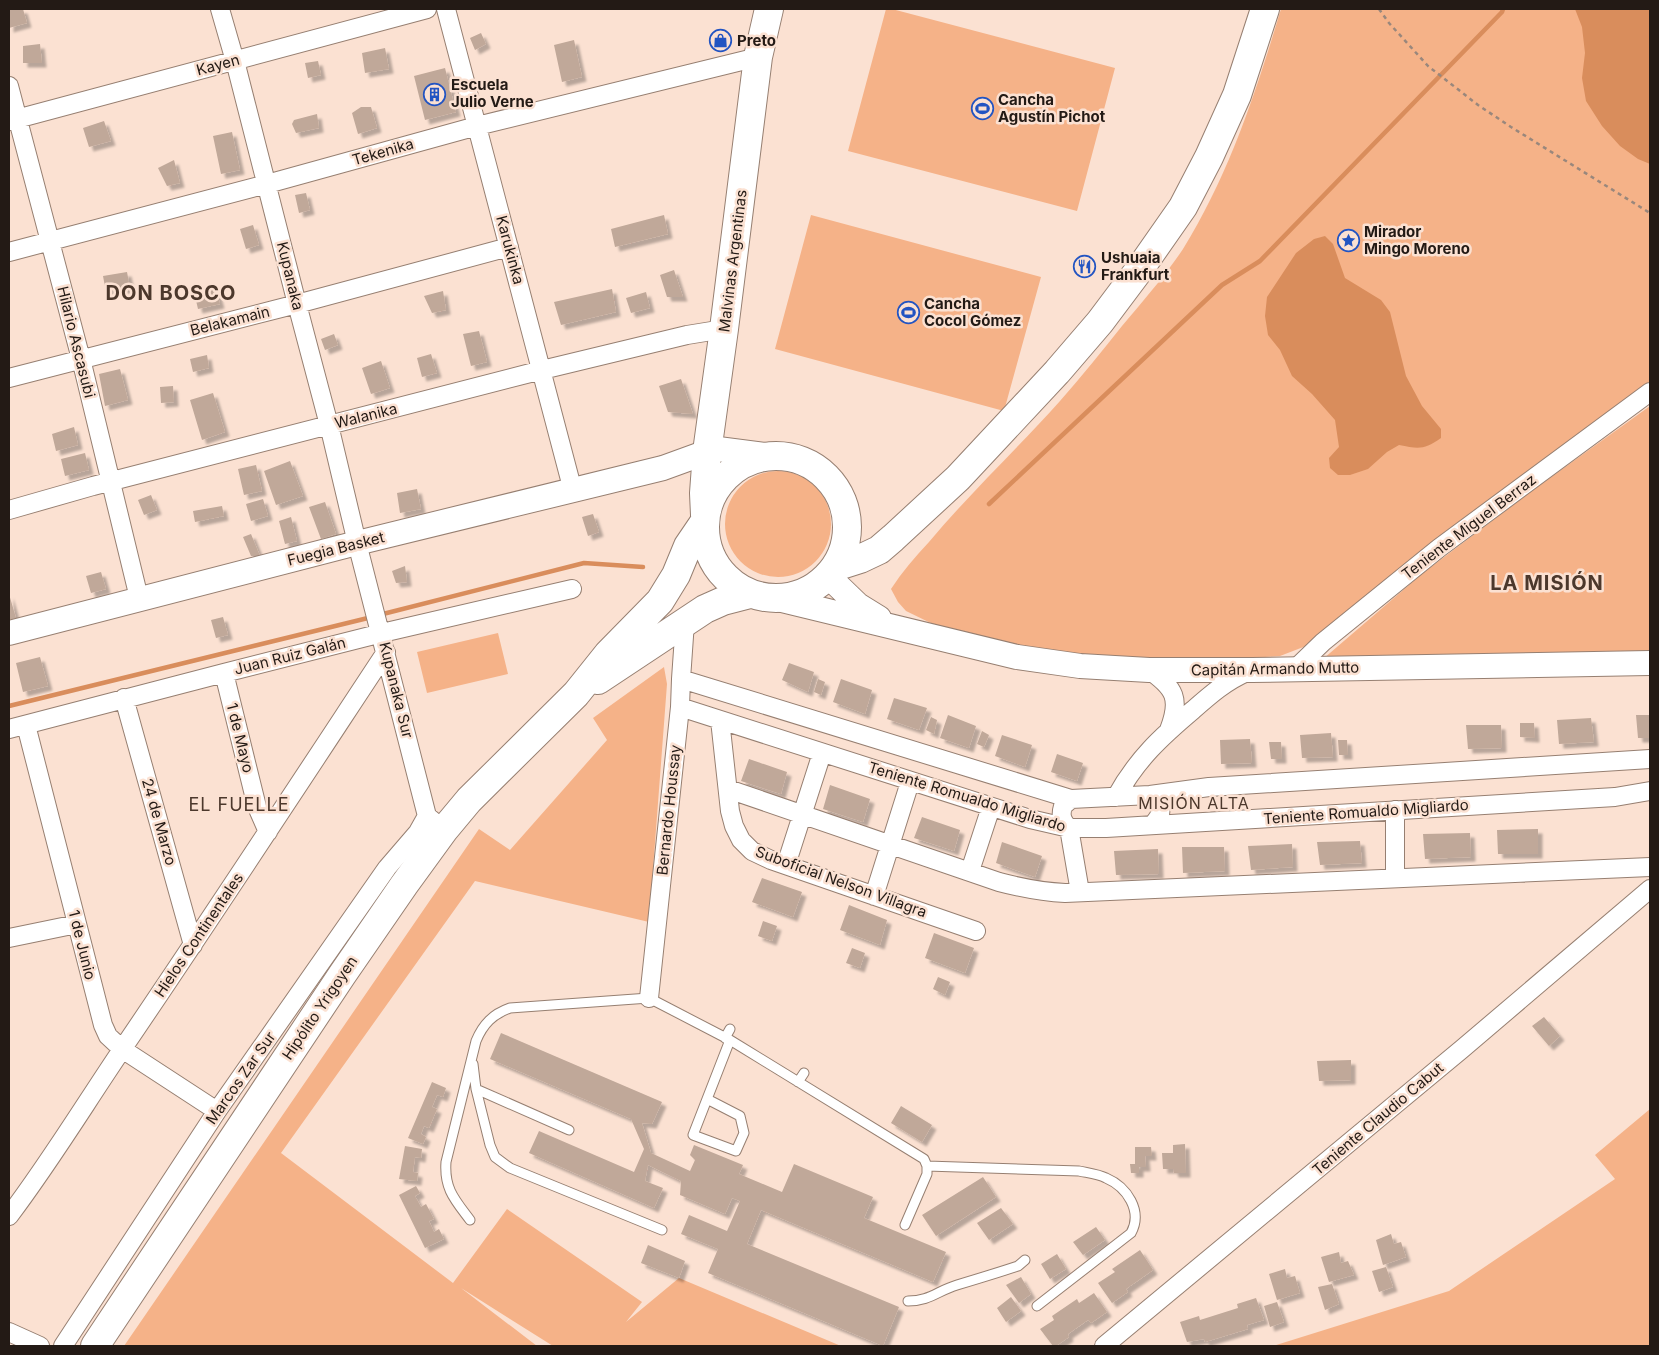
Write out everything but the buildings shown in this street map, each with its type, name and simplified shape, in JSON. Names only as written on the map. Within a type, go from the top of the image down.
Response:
[{"type":"main road","name":"Malvinas Argentinas","points":[[705,518],[706,461],[758,57],[769,9]]},
{"type":"main road","points":[[831,572],[879,550],[958,478],[1057,372],[1100,322],[1139,270],[1182,207],[1209,156],[1237,95],[1265,9]]},
{"type":"main road","points":[[576,694],[705,609],[723,601],[762,596],[794,596],[812,589],[831,572],[844,550],[847,531],[846,511],[839,493],[827,477],[811,465],[793,458],[773,456],[754,459],[737,468],[722,480],[711,496],[705,518],[707,548],[723,576],[736,586],[762,596]]},
{"type":"main road","points":[[576,694],[608,654],[660,601],[676,575],[688,546],[705,518]]},
{"type":"main road","name":"Hipólito Yrigoyen","points":[[95,1346],[336,983],[404,885],[436,823],[469,800],[576,694]]},
{"type":"street","name":"Kupanaka","points":[[220,9],[267,184],[358,543]]},
{"type":"street","name":"Kayen","points":[[13,120],[427,9]]},
{"type":"street","name":"Karukinka","points":[[446,9],[573,491]]},
{"type":"street","name":"Tekenika","points":[[9,252],[477,126],[758,57]]},
{"type":"street","name":"Hilario Ascasubi","points":[[9,86],[13,120],[50,240],[139,598]]},
{"type":"street","name":"Belakamain","points":[[9,378],[509,247]]},
{"type":"street","name":"Walanika","points":[[9,510],[542,370],[687,335],[724,329]]},
{"type":"street","name":"Teniente Miguel Berraz","points":[[1294,670],[1323,642],[1439,548],[1650,392]]},
{"type":"street","name":"Fuegia Basket","points":[[9,633],[358,543],[663,468],[706,461],[718,449],[773,456]]},
{"type":"street","name":"Kupanaka Sur","points":[[358,543],[386,652],[436,823]]},
{"type":"street","name":"Capitán Armando Mutto","points":[[831,572],[858,605],[869,613],[903,630]]},
{"type":"street","name":"Juan Ruiz Galán","points":[[17,727],[380,628],[572,589]]},
{"type":"street","name":"Capitán Armando Mutto","points":[[762,596],[1001,654],[1050,663],[1149,670],[1294,670],[1650,662]]},
{"type":"street","name":"Bernardo Houssay","points":[[649,998],[680,707],[685,622]]},
{"type":"street","name":"Hielos Continentales","points":[[9,1216],[29,1190],[193,946],[386,652]]},
{"type":"street","points":[[1149,670],[1162,679],[1170,688],[1175,701],[1175,714],[1170,730]]},
{"type":"street","points":[[1116,797],[1140,760],[1170,730],[1222,685],[1252,670]]},
{"type":"street","name":"1 de Mayo","points":[[224,672],[257,807],[268,832]]},
{"type":"street","name":"Teniente Romualdo Migliardo","points":[[681,679],[1071,799],[1150,795],[1209,787],[1650,759]]},
{"type":"street","name":"24 de Marzo","points":[[124,698],[193,946]]},
{"type":"street","name":"Teniente Romualdo Migliardo","points":[[680,707],[910,782],[1048,824],[1069,828],[1088,829],[1615,797],[1650,791]]},
{"type":"street","name":"Suboficial Nelson Villagra","points":[[720,720],[730,811],[734,826],[741,840],[752,851],[786,865],[976,931]]},
{"type":"street","name":"1 de Junio","points":[[17,727],[77,924],[103,1025],[108,1036],[122,1049],[217,1112]]},
{"type":"street","points":[[786,865],[822,753]]},
{"type":"street","points":[[874,896],[910,782]]},
{"type":"street","points":[[728,789],[970,871],[1023,888],[1045,892],[1650,867]]},
{"type":"street","points":[[1150,795],[1159,802],[1160,807],[1158,819],[1152,825]]},
{"type":"street","points":[[1071,799],[1063,806],[1061,811],[1064,823],[1069,828],[1080,892]]},
{"type":"street","points":[[970,871],[991,807]]},
{"type":"street","points":[[1395,810],[1395,878]]},
{"type":"street","name":"Marcos Zar Sur","points":[[63,1346],[217,1112],[387,868],[418,832],[436,823]]},
{"type":"street","name":"Teniente Claudio Cabut","points":[[1104,1346],[1462,1049],[1650,889]]},
{"type":"street","points":[[9,938],[77,924]]},
{"type":"street","points":[[9,1332],[40,1346]]},
{"type":"lane","points":[[470,1220],[447,1187],[445,1176],[446,1162],[476,1041],[485,1024],[492,1016],[510,1008],[649,998],[727,1039],[924,1159],[927,1166],[925,1181],[905,1225]]},
{"type":"lane","points":[[707,1099],[740,1116],[744,1133],[736,1151],[693,1135],[730,1029]]},
{"type":"lane","points":[[474,1052],[473,1068],[476,1089],[490,1145],[501,1163],[662,1230]]},
{"type":"lane","points":[[798,1082],[804,1073]]},
{"type":"lane","points":[[476,1089],[569,1130]]},
{"type":"lane","points":[[927,1166],[1094,1174],[1107,1178],[1119,1186],[1129,1197],[1136,1215],[1135,1225],[1131,1232],[1037,1306]]},
{"type":"lane","points":[[908,1300],[920,1301],[955,1286],[1018,1266],[1025,1260]]},
{"type":"path","points":[[1379,9],[1389,23],[1428,66],[1452,85],[1511,127],[1650,213]]},
{"type":"shaded area","name":"Cancha Agustín Pichot","points":[[886,9],[1115,68],[1077,211],[848,151]]},
{"type":"shaded area","points":[[1281,9],[1650,9],[1650,381],[1445,532],[1306,646],[1280,656],[1149,661],[1034,650],[939,627],[906,611],[898,602],[891,589],[904,571],[961,506],[1060,401],[1154,288],[1183,249],[1228,162],[1262,71]]},
{"type":"shaded area","points":[[1575,9],[1650,9],[1650,164],[1638,159],[1620,146],[1602,126],[1586,101],[1582,78],[1585,53],[1582,27]]},
{"type":"shaded area","name":"Cancha Cocol Gómez","points":[[811,215],[1041,277],[1004,411],[775,349]]},
{"type":"shaded area","points":[[1325,236],[1333,244],[1345,278],[1381,300],[1390,312],[1406,376],[1422,406],[1441,429],[1441,438],[1430,445],[1417,448],[1399,445],[1387,452],[1368,469],[1350,475],[1338,475],[1330,468],[1329,458],[1339,447],[1335,420],[1312,394],[1292,376],[1280,350],[1268,335],[1265,316],[1267,297],[1296,253],[1314,239]]},
{"type":"shaded area","points":[[1650,406],[1650,652],[1323,659],[1423,573],[1529,493]]},
{"type":"shaded area","points":[[778,471],[798,475],[816,486],[827,504],[831,524],[827,544],[816,562],[798,573],[778,577],[758,573],[740,562],[729,544],[725,524],[729,504],[740,486],[758,475]]},
{"type":"shaded area","points":[[498,633],[508,674],[427,693],[417,652]]},
{"type":"shaded area","points":[[664,667],[667,684],[649,922],[475,881],[281,1153],[453,1283],[507,1209],[642,1302],[626,1322],[679,1278],[841,1346],[553,1346],[461,1288],[537,1346],[124,1346],[479,829],[510,850],[607,740],[593,718]]},
{"type":"shaded area","points":[[1650,1109],[1650,1346],[1273,1346],[1449,1291],[1615,1179],[1595,1155]]},
{"type":"waterway","points":[[989,504],[1222,285],[1260,261],[1503,9]]},
{"type":"waterway","points":[[379,615],[584,563],[643,567]]},
{"type":"waterway","points":[[9,706],[372,617]]},
{"type":"place","name":"Preto","points":[[721,41]]},
{"type":"place","name":"Escuela Julio Verne","points":[[435,94]]},
{"type":"place","name":"Cancha Agustín Pichot","points":[[982,109]]},
{"type":"place","name":"Mirador Mingo Moreno","points":[[1348,241]]},
{"type":"place","name":"Ushuaia Frankfurt","points":[[1085,267]]},
{"type":"place","name":"Cancha Cocol Gómez","points":[[908,313]]},
{"type":"district","name":"DON BOSCO","points":[[171,293]]},
{"type":"district","name":"LA MISIÓN","points":[[1547,583]]},
{"type":"district","name":"MISIÓN ALTA","points":[[1194,803]]},
{"type":"district","name":"EL FUELLE","points":[[239,805]]}]
